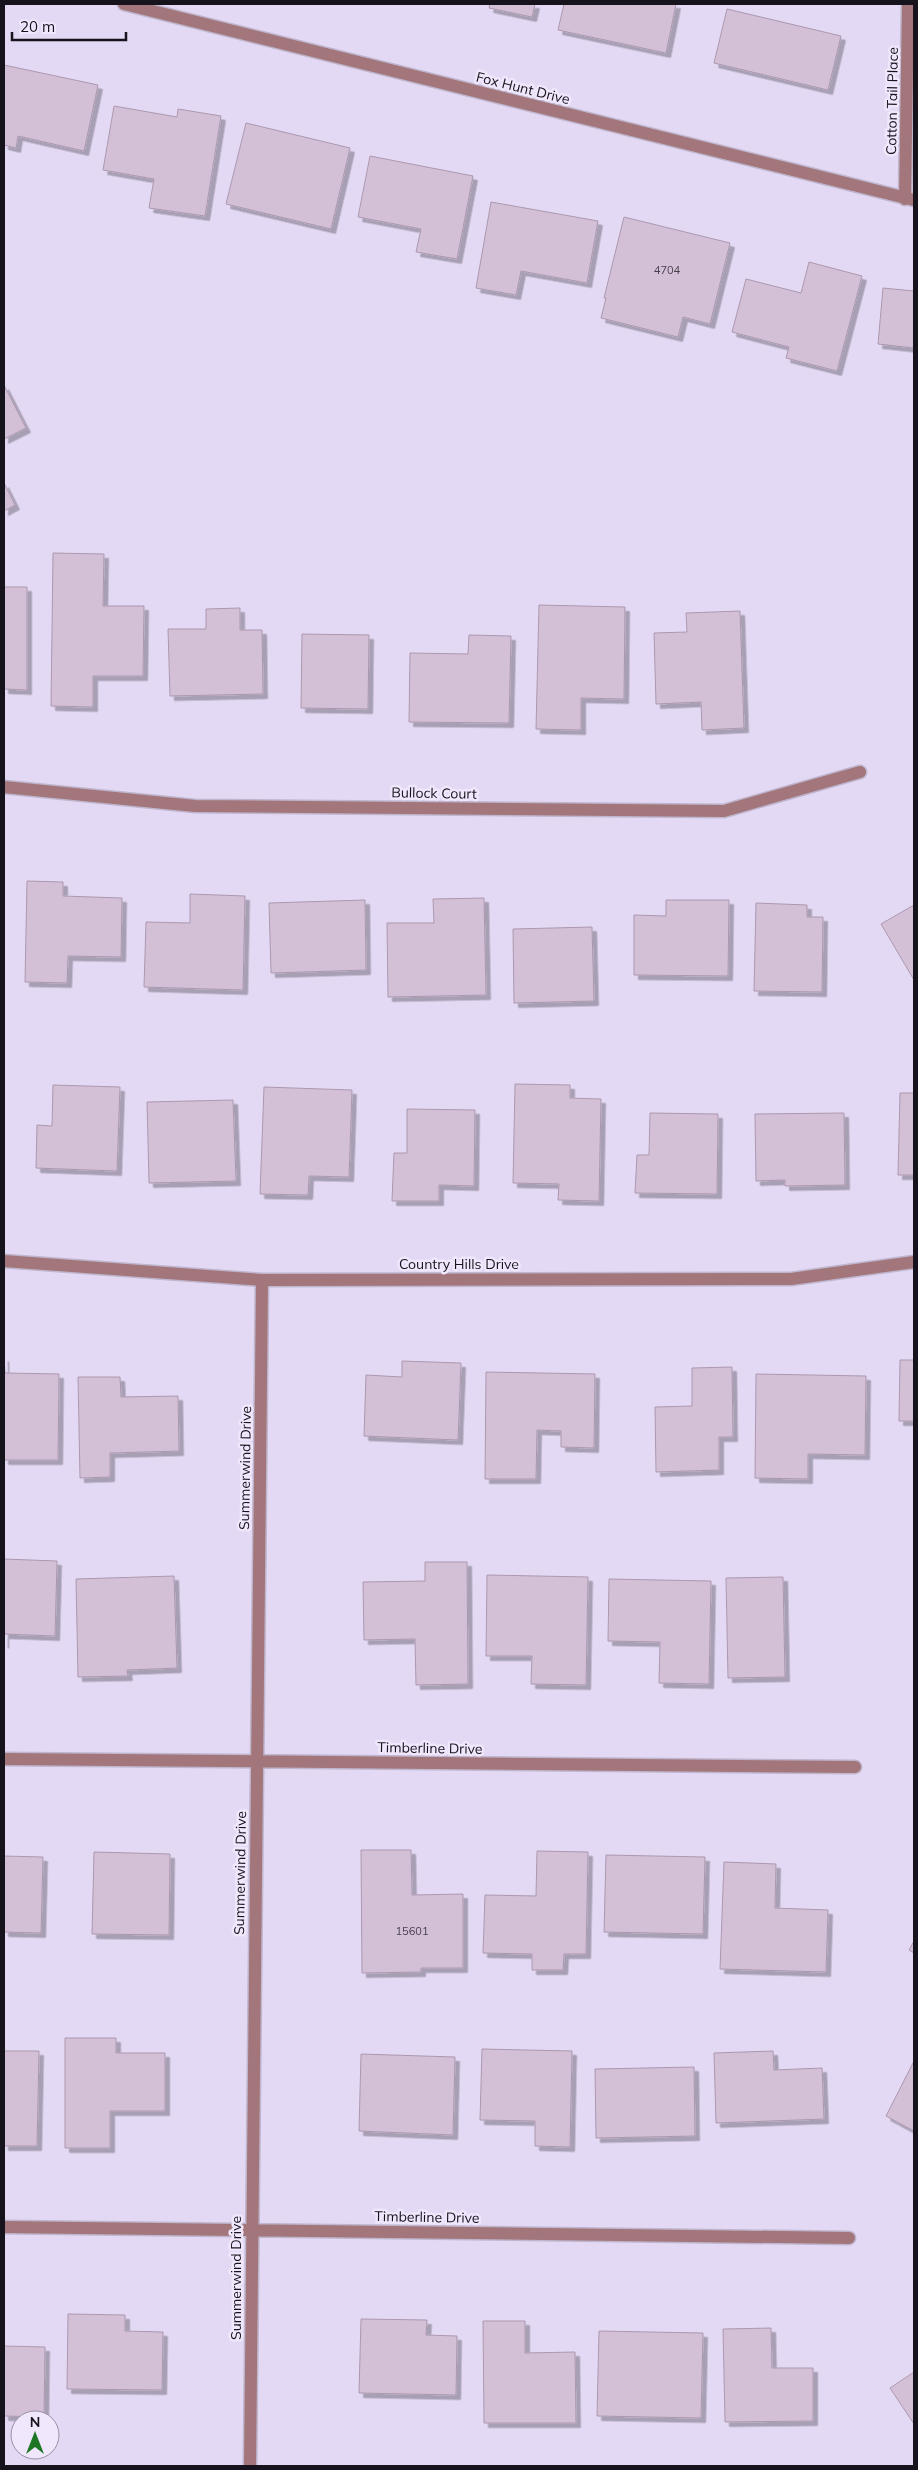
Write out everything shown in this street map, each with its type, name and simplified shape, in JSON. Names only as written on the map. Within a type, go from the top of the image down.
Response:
[{"type":"street","name":"Fox Hunt Drive","points":[[124,4],[910,200]]},
{"type":"street","name":"Cotton Tail Place","points":[[908,4],[910,200]]},
{"type":"street","name":"Bullock Court","points":[[4,786],[195,806],[724,811],[860,772]]},
{"type":"street","name":"Country Hills Drive","points":[[4,1261],[262,1280],[791,1279],[914,1262]]},
{"type":"street","name":"Summerwind Drive","points":[[250,2466],[262,1280]]},
{"type":"street","name":"Timberline Drive","points":[[4,1759],[855,1767]]},
{"type":"street","name":"Timberline Drive","points":[[4,2227],[849,2238]]},
{"type":"building","points":[[490,4],[535,4],[532,17],[489,8]]},
{"type":"building","points":[[564,4],[676,4],[666,53],[558,30]]},
{"type":"building","points":[[727,9],[841,36],[828,90],[714,63]]},
{"type":"building","points":[[4,65],[98,85],[84,151],[18,136],[16,148],[4,145]]},
{"type":"building","points":[[114,106],[177,117],[178,109],[221,116],[205,216],[149,208],[154,179],[103,170]]},
{"type":"building","points":[[246,123],[350,148],[331,229],[226,204]]},
{"type":"building","points":[[370,156],[473,176],[457,259],[416,252],[421,229],[358,217]]},
{"type":"building","points":[[491,202],[598,221],[587,283],[521,271],[516,295],[476,288]]},
{"type":"building","points":[[624,217],[730,243],[710,324],[683,317],[678,337],[601,318],[606,298],[604,298]]},
{"type":"building","points":[[809,262],[862,276],[837,371],[786,358],[789,347],[732,332],[746,279],[801,293]]},
{"type":"building","points":[[883,288],[914,291],[914,348],[878,344]]},
{"type":"building","points":[[4,385],[26,428],[4,439]]},
{"type":"building","points":[[4,483],[15,505],[4,511]]},
{"type":"building","points":[[53,553],[104,554],[103,606],[144,606],[143,676],[93,676],[93,707],[51,706]]},
{"type":"building","points":[[4,587],[27,587],[27,690],[4,689]]},
{"type":"building","points":[[539,605],[625,607],[624,699],[581,698],[581,730],[536,729]]},
{"type":"building","points":[[240,608],[240,630],[262,630],[263,694],[170,696],[168,629],[206,629],[206,609]]},
{"type":"building","points":[[740,611],[744,728],[702,730],[701,702],[656,704],[654,633],[687,632],[686,613]]},
{"type":"building","points":[[302,634],[369,635],[368,709],[301,708]]},
{"type":"building","points":[[469,635],[511,636],[509,723],[409,722],[410,653],[468,654]]},
{"type":"building","points":[[27,881],[63,882],[63,896],[122,898],[121,957],[68,956],[67,983],[25,982]]},
{"type":"building","points":[[190,894],[245,896],[243,990],[144,987],[146,922],[190,923]]},
{"type":"building","points":[[484,898],[486,995],[388,997],[387,923],[434,923],[433,899]]},
{"type":"building","points":[[365,900],[366,970],[271,973],[269,903]]},
{"type":"building","points":[[666,900],[729,900],[728,976],[634,975],[634,915],[666,916]]},
{"type":"building","points":[[756,903],[807,905],[807,917],[823,917],[822,992],[754,991]]},
{"type":"building","points":[[914,905],[914,980],[881,924]]},
{"type":"building","points":[[592,927],[594,1001],[514,1003],[513,929]]},
{"type":"building","points":[[515,1084],[570,1085],[570,1098],[601,1099],[599,1201],[558,1200],[559,1184],[513,1183]]},
{"type":"building","points":[[53,1085],[120,1087],[117,1171],[36,1168],[37,1125],[52,1126]]},
{"type":"building","points":[[264,1087],[352,1090],[349,1177],[309,1176],[308,1195],[260,1194]]},
{"type":"building","points":[[900,1093],[914,1093],[914,1175],[898,1175]]},
{"type":"building","points":[[233,1100],[236,1181],[149,1183],[147,1102]]},
{"type":"building","points":[[407,1109],[475,1110],[474,1186],[439,1185],[439,1201],[392,1201],[394,1153],[407,1153]]},
{"type":"building","points":[[650,1113],[718,1114],[717,1194],[635,1193],[637,1155],[649,1155]]},
{"type":"building","points":[[844,1113],[845,1185],[785,1186],[785,1180],[756,1181],[755,1114]]},
{"type":"building","points":[[4,1357],[5,1373],[59,1374],[58,1460],[4,1460]]},
{"type":"building","points":[[900,1360],[914,1360],[914,1421],[899,1421]]},
{"type":"building","points":[[402,1361],[461,1363],[458,1440],[364,1436],[366,1375],[402,1377]]},
{"type":"building","points":[[732,1367],[733,1437],[719,1437],[719,1470],[656,1472],[655,1407],[692,1406],[692,1368]]},
{"type":"building","points":[[486,1372],[595,1374],[594,1448],[561,1447],[561,1431],[537,1430],[536,1479],[485,1479]]},
{"type":"building","points":[[756,1374],[866,1376],[865,1455],[808,1454],[808,1479],[755,1478]]},
{"type":"building","points":[[78,1377],[120,1377],[121,1397],[178,1396],[179,1451],[110,1453],[110,1477],[80,1478]]},
{"type":"building","points":[[4,1559],[57,1561],[55,1636],[4,1634]]},
{"type":"building","points":[[425,1562],[467,1562],[468,1684],[416,1685],[415,1639],[364,1640],[363,1582],[425,1581]]},
{"type":"building","points":[[487,1575],[588,1577],[586,1685],[531,1684],[532,1656],[486,1656]]},
{"type":"building","points":[[174,1576],[177,1668],[127,1670],[128,1676],[78,1677],[76,1579]]},
{"type":"building","points":[[783,1577],[785,1677],[728,1678],[726,1578]]},
{"type":"building","points":[[609,1579],[711,1581],[709,1684],[659,1683],[660,1642],[608,1641]]},
{"type":"building","points":[[361,1850],[411,1850],[412,1895],[463,1894],[463,1968],[421,1968],[421,1972],[362,1973]]},
{"type":"building","points":[[537,1851],[588,1852],[586,1954],[564,1954],[563,1970],[532,1970],[532,1954],[483,1953],[485,1895],[536,1896]]},
{"type":"building","points":[[94,1852],[170,1854],[169,1935],[92,1934]]},
{"type":"building","points":[[606,1855],[705,1857],[703,1934],[604,1932]]},
{"type":"building","points":[[4,1856],[43,1857],[41,1933],[4,1932]]},
{"type":"building","points":[[724,1862],[776,1864],[775,1908],[828,1910],[826,1972],[720,1969]]},
{"type":"building","points":[[914,1941],[914,1953],[909,1950]]},
{"type":"building","points":[[65,2038],[116,2038],[116,2053],[165,2053],[165,2111],[110,2111],[110,2148],[65,2148]]},
{"type":"building","points":[[482,2049],[572,2051],[570,2147],[535,2146],[535,2121],[480,2120]]},
{"type":"building","points":[[4,2051],[39,2051],[37,2146],[4,2146]]},
{"type":"building","points":[[773,2051],[774,2070],[822,2068],[824,2119],[716,2123],[714,2053]]},
{"type":"building","points":[[361,2054],[455,2057],[453,2135],[359,2131]]},
{"type":"building","points":[[914,2061],[914,2131],[886,2116]]},
{"type":"building","points":[[694,2067],[695,2136],[596,2138],[595,2069]]},
{"type":"building","points":[[68,2314],[125,2315],[125,2331],[163,2332],[162,2390],[67,2389]]},
{"type":"building","points":[[361,2319],[427,2320],[426,2335],[457,2336],[456,2395],[359,2393]]},
{"type":"building","points":[[483,2321],[525,2321],[525,2353],[575,2352],[576,2423],[484,2423]]},
{"type":"building","points":[[771,2328],[772,2368],[813,2368],[813,2421],[725,2422],[723,2329]]},
{"type":"building","points":[[599,2331],[703,2333],[701,2418],[597,2416]]},
{"type":"building","points":[[4,2346],[45,2347],[44,2410],[10,2410],[10,2416],[4,2416]]},
{"type":"building","points":[[914,2372],[914,2424],[890,2388]]}]
